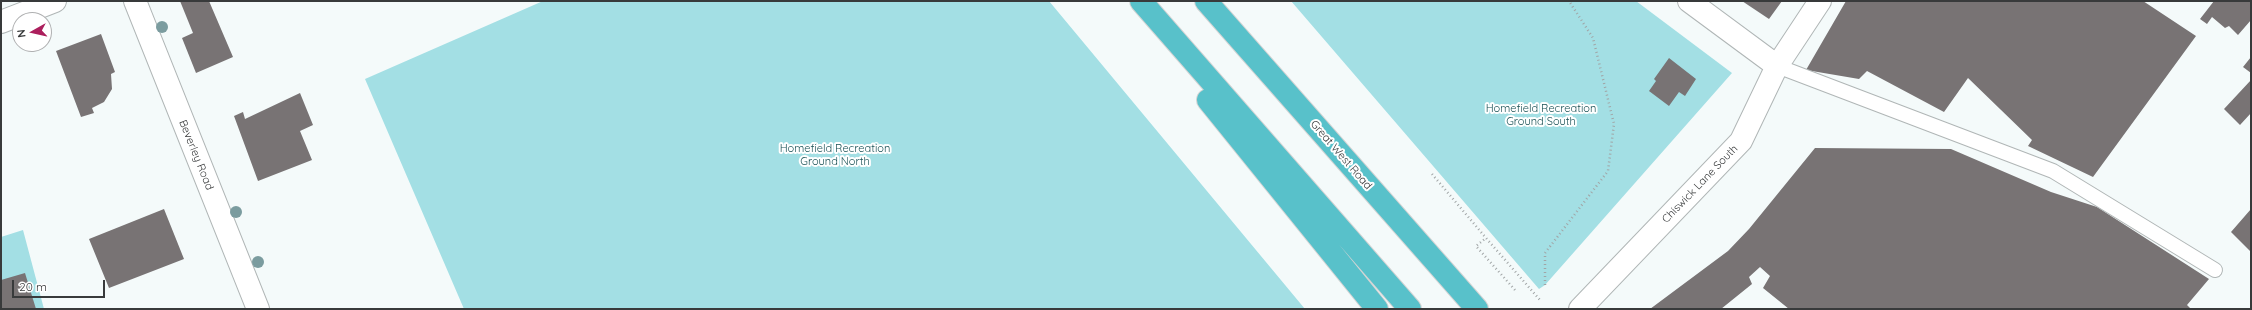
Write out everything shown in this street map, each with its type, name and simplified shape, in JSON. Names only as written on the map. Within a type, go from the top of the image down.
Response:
[{"type":"highway","points":[[1128,1],[1377,309]]},
{"type":"highway","points":[[1141,1],[1410,309]]},
{"type":"highway","name":"Great West Road","points":[[1206,1],[1477,309]]},
{"type":"street","points":[[1,22],[55,1]]},
{"type":"street","name":"Beverley Road","points":[[135,1],[258,309]]},
{"type":"street","points":[[1689,1],[1778,66]]},
{"type":"street","name":"Chiswick Lane South","points":[[1580,309],[1742,140],[1778,66],[1820,1]]},
{"type":"lane","points":[[1778,66],[2053,171],[2215,270]]},
{"type":"path","points":[[1545,285],[1545,253],[1608,171],[1614,124],[1593,38],[1570,1]]},
{"type":"path","points":[[1432,174],[1540,300]]},
{"type":"path","points":[[1486,238],[1476,246],[1515,290]]},
{"type":"green space","name":"Homefield Recreation Ground North","points":[[543,1],[1049,1],[1305,309],[464,309],[365,79]]},
{"type":"green space","name":"Homefield Recreation Ground South","points":[[1291,1],[1636,1],[1732,73],[1545,285],[1539,289]]},
{"type":"green space","points":[[23,230],[44,309],[1,309],[1,237]]},
{"type":"building","points":[[180,1],[209,1],[233,57],[196,73],[182,38],[193,33]]},
{"type":"building","points":[[1742,1],[1782,1],[1769,19]]},
{"type":"building","points":[[1846,1],[2143,1],[2196,36],[2093,177],[2028,146],[2032,140],[1968,78],[1944,112],[1867,71],[1859,79],[1806,70]]},
{"type":"building","points":[[2214,1],[2251,1],[2251,20],[2238,35],[2229,26],[2225,28],[2212,17],[2207,24],[2200,19]]},
{"type":"building","points":[[101,34],[115,72],[111,74],[112,89],[104,102],[92,108],[94,113],[81,117],[56,51]]},
{"type":"building","points":[[2251,57],[2251,73],[2243,67]]},
{"type":"building","points":[[1669,58],[1696,79],[1685,96],[1679,92],[1669,106],[1649,91],[1656,81],[1654,79]]},
{"type":"building","points":[[2251,80],[2251,113],[2240,125],[2224,109]]},
{"type":"building","points":[[300,93],[313,125],[300,131],[312,160],[258,181],[234,116],[243,112],[245,119]]},
{"type":"building","points":[[1815,148],[1951,149],[2051,192],[2097,207],[2209,279],[2187,305],[2191,309],[1789,309],[1763,288],[1770,276],[1760,267],[1749,277],[1752,284],[1721,309],[1650,309],[1728,251],[1749,229]]},
{"type":"building","points":[[164,209],[184,259],[109,288],[89,239]]},
{"type":"building","points":[[2251,209],[2251,252],[2231,232]]},
{"type":"building","points":[[25,273],[36,309],[1,309],[1,280]]}]
